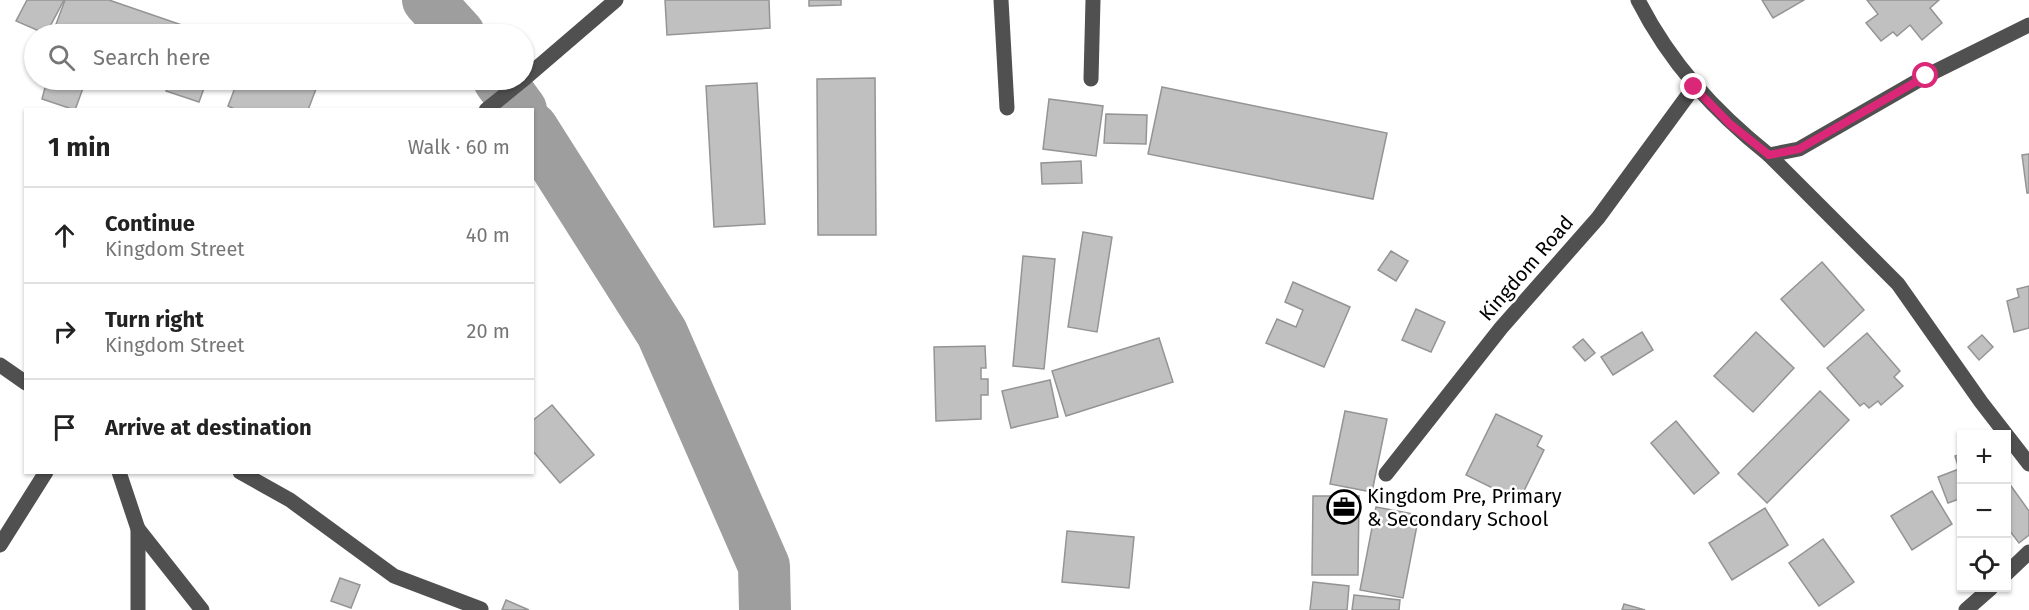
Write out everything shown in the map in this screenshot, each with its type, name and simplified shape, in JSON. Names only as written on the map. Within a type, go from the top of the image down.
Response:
[{"type":"street","points":[[534,70],[616,0]]},
{"type":"street","points":[[1001,0],[1007,108]]},
{"type":"street","points":[[1091,79],[1094,0]]},
{"type":"street","points":[[1638,0],[1655,33],[1694,87],[1730,124],[1769,155],[1898,284],[1981,402],[2029,464]]},
{"type":"street","points":[[1769,155],[1799,149],[1926,76],[2029,25]]},
{"type":"street","name":"Kingdom Road","points":[[1386,474],[1500,328],[1598,218],[1694,87]]},
{"type":"street","points":[[488,108],[510,90]]},
{"type":"street","points":[[0,365],[24,382]]},
{"type":"street","points":[[0,545],[45,474]]},
{"type":"street","points":[[120,474],[138,529],[138,610]]},
{"type":"street","points":[[244,474],[290,500],[394,576],[481,609]]},
{"type":"street","points":[[138,529],[202,610]]},
{"type":"street","points":[[2011,570],[2029,552]]},
{"type":"street","points":[[1966,610],[1986,592]]},
{"type":"building","points":[[27,0],[64,0],[51,24],[24,24],[16,21]]},
{"type":"building","points":[[65,0],[109,0],[179,24],[56,24]]},
{"type":"building","points":[[665,0],[769,0],[770,28],[667,35]]},
{"type":"building","points":[[809,0],[841,0],[841,5],[809,6]]},
{"type":"building","points":[[1762,0],[1804,0],[1773,18]]},
{"type":"building","points":[[1867,0],[1939,0],[1930,8],[1942,23],[1922,40],[1910,25],[1897,36],[1893,32],[1881,41],[1866,23],[1878,14]]},
{"type":"building","points":[[875,78],[876,235],[818,235],[817,79]]},
{"type":"building","points":[[757,83],[765,224],[714,227],[706,86]]},
{"type":"building","points":[[1162,87],[1387,133],[1373,199],[1148,154]]},
{"type":"building","points":[[44,90],[82,90],[76,108],[42,99]]},
{"type":"building","points":[[166,90],[203,90],[199,102]]},
{"type":"building","points":[[234,90],[316,90],[309,108],[232,108],[228,106]]},
{"type":"building","points":[[1049,99],[1103,106],[1096,156],[1043,149]]},
{"type":"building","points":[[1106,114],[1147,115],[1146,144],[1104,143]]},
{"type":"building","points":[[2029,154],[2029,193],[2027,193],[2022,155]]},
{"type":"building","points":[[1081,161],[1082,183],[1042,184],[1041,163]]},
{"type":"building","points":[[1083,232],[1112,237],[1097,332],[1068,327]]},
{"type":"building","points":[[1391,251],[1408,261],[1396,281],[1378,270]]},
{"type":"building","points":[[1023,256],[1055,259],[1044,369],[1013,366]]},
{"type":"building","points":[[1822,262],[1864,310],[1824,347],[1781,299]]},
{"type":"building","points":[[1293,282],[1350,307],[1324,367],[1266,343],[1277,319],[1296,327],[1303,310],[1285,302]]},
{"type":"building","points":[[2029,286],[2029,328],[2014,332],[2007,301],[2019,297],[2017,289]]},
{"type":"building","points":[[1416,309],[1445,322],[1431,352],[1402,340]]},
{"type":"building","points":[[1642,332],[1653,350],[1613,375],[1601,357]]},
{"type":"building","points":[[1756,332],[1794,368],[1753,412],[1714,376]]},
{"type":"building","points":[[1867,333],[1900,371],[1894,377],[1903,386],[1881,405],[1878,401],[1869,408],[1864,403],[1860,406],[1827,368]]},
{"type":"building","points":[[1982,335],[1993,347],[1979,360],[1968,347]]},
{"type":"building","points":[[1159,338],[1173,382],[1066,416],[1052,371]]},
{"type":"building","points":[[1583,339],[1595,353],[1585,361],[1573,347]]},
{"type":"building","points":[[985,346],[986,368],[981,368],[981,379],[988,379],[988,395],[981,395],[981,419],[936,421],[934,347]]},
{"type":"building","points":[[1050,380],[1058,417],[1011,428],[1002,391]]},
{"type":"building","points":[[1820,391],[1849,420],[1767,503],[1738,474]]},
{"type":"building","points":[[552,405],[594,455],[560,483],[534,452],[534,419]]},
{"type":"building","points":[[1345,411],[1387,419],[1372,492],[1330,484]]},
{"type":"building","points":[[1496,414],[1542,436],[1537,446],[1544,450],[1519,501],[1466,475]]},
{"type":"building","points":[[1676,421],[1719,473],[1694,494],[1651,443]]},
{"type":"building","points":[[1957,470],[1957,500],[1948,503],[1938,477]]},
{"type":"building","points":[[2011,486],[2029,511],[2029,535],[2019,543],[2011,533]]},
{"type":"building","points":[[1932,491],[1952,524],[1912,550],[1891,516]]},
{"type":"building","points":[[1313,496],[1359,496],[1358,575],[1312,575]]},
{"type":"building","points":[[1376,507],[1419,515],[1403,598],[1360,590]]},
{"type":"building","points":[[1765,508],[1788,545],[1732,580],[1709,543]]},
{"type":"building","points":[[1067,531],[1134,537],[1129,588],[1062,582]]},
{"type":"building","points":[[1823,539],[1854,582],[1819,606],[1789,563]]},
{"type":"building","points":[[340,578],[360,585],[351,608],[331,601]]},
{"type":"building","points":[[1313,582],[1349,586],[1347,610],[1310,610]]},
{"type":"building","points":[[1354,595],[1400,600],[1399,610],[1352,610]]},
{"type":"building","points":[[506,600],[529,610],[502,610]]},
{"type":"building","points":[[1624,604],[1645,610],[1622,610]]},
{"type":"waterway","points":[[428,0],[450,24]]},
{"type":"waterway","points":[[506,90],[520,108]]},
{"type":"waterway","points":[[534,131],[662,333],[764,566],[765,610]]},
{"type":"place","name":"Kingdom Pre, Primary & Secondary School","points":[[1344,507]]},
{"type":"route","points":[[1694,87],[1730,124],[1769,155],[1799,149],[1926,76]]}]
